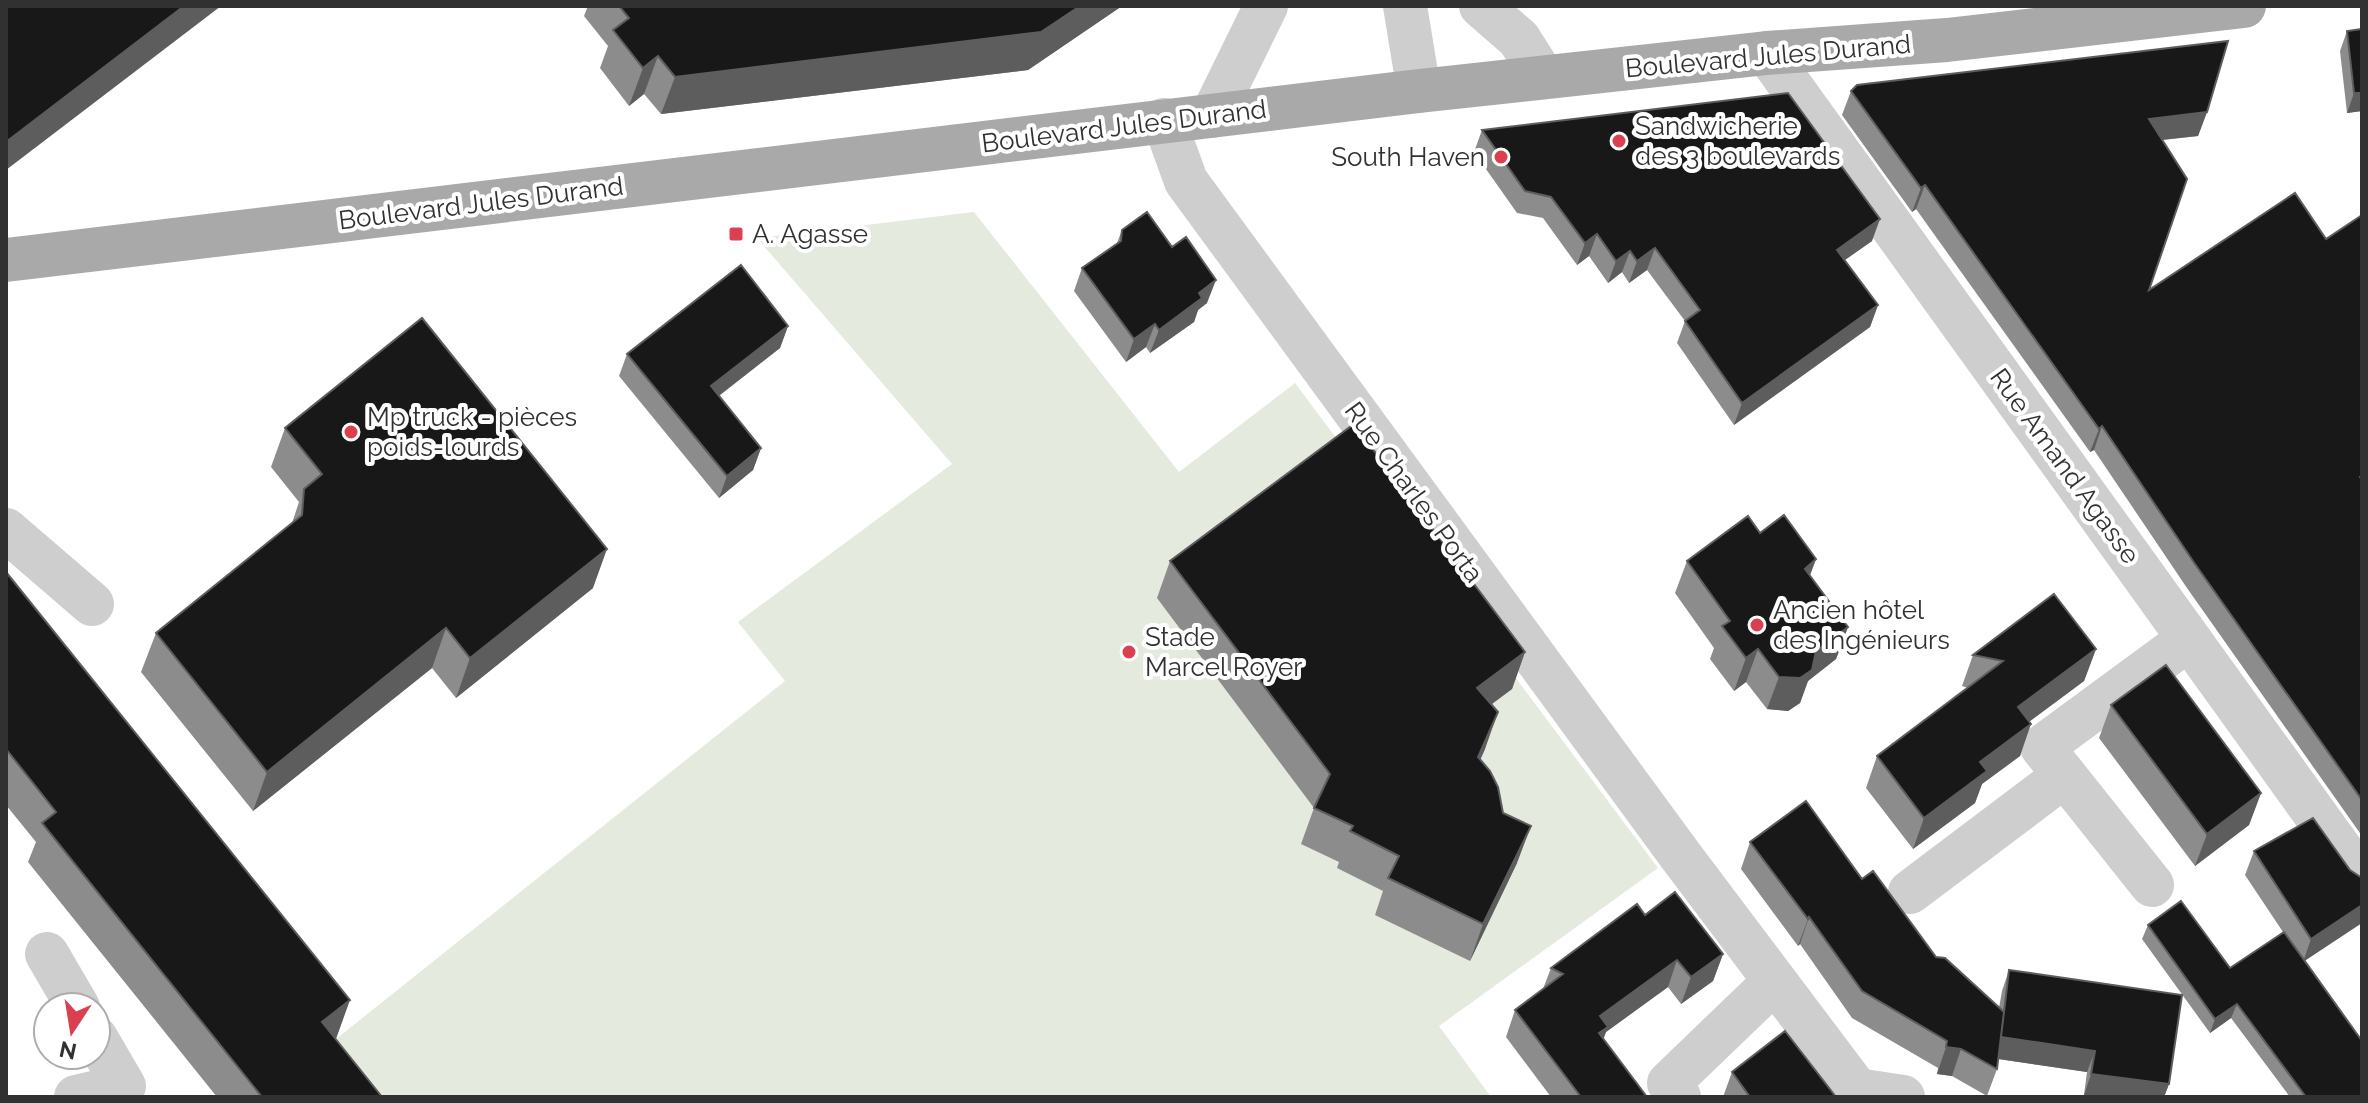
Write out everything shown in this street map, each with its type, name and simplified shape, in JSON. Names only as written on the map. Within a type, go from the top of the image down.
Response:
[{"type":"main road","name":"Boulevard Jules Durand","points":[[6,260],[1419,91],[1767,53],[1947,40],[2244,6]]},
{"type":"street","points":[[1212,116],[1266,6]]},
{"type":"street","points":[[1405,6],[1419,91]]},
{"type":"street","points":[[1481,6],[1519,39],[1543,77]]},
{"type":"street","name":"Rue Amand Agasse","points":[[1767,53],[2362,879]]},
{"type":"street","name":"Rue Charles Porta","points":[[1164,120],[1186,181],[1680,855],[1857,1090],[1903,1097]]},
{"type":"street","points":[[6,530],[92,604]]},
{"type":"street","points":[[2152,885],[2042,747],[2189,639]]},
{"type":"street","points":[[1910,892],[2064,776]]},
{"type":"street","points":[[47,954],[69,991]]},
{"type":"street","points":[[1679,1097],[1669,1083],[1775,981]]},
{"type":"street","points":[[76,1097],[124,1086],[112,1065]]},
{"type":"shaded area","name":"Stade Marcel Royer","points":[[974,212],[1179,472],[1295,383],[1658,868],[1439,1026],[1491,1097],[382,1097],[336,1039],[785,681],[738,622],[952,464],[757,238]]},
{"type":"building","points":[[6,6],[184,6],[6,142]]},
{"type":"building","points":[[619,6],[1080,6],[1041,32],[675,77],[658,56],[643,68],[613,30],[629,18]]},
{"type":"building","points":[[2362,29],[2362,93],[2354,93],[2347,31]]},
{"type":"building","points":[[2228,41],[2207,112],[2149,119],[2187,179],[2149,290],[2295,193],[2326,239],[2362,215],[2362,800],[2195,564],[2102,426],[2099,429],[1925,185],[1921,188],[1851,91],[1857,85]]},
{"type":"building","points":[[1788,93],[1880,219],[1837,250],[1878,305],[1742,403],[1685,321],[1700,310],[1655,248],[1637,261],[1630,251],[1616,261],[1597,234],[1585,243],[1551,197],[1525,191],[1482,130]]},
{"type":"building","points":[[1147,212],[1172,247],[1186,237],[1216,280],[1199,293],[1202,298],[1159,330],[1155,324],[1134,339],[1082,268],[1121,241],[1122,230]]},
{"type":"building","points":[[741,265],[788,326],[711,386],[761,448],[727,476],[627,354]]},
{"type":"building","points":[[422,318],[607,549],[470,658],[446,628],[267,772],[156,633],[302,515],[304,489],[322,474],[285,428]]},
{"type":"building","points":[[1354,424],[1525,652],[1477,688],[1498,712],[1478,757],[1498,787],[1503,813],[1531,826],[1483,924],[1388,878],[1399,856],[1350,831],[1353,826],[1314,808],[1330,774],[1170,561]]},
{"type":"building","name":"Ancien hôtel des Ingénieurs","points":[[1784,515],[1816,559],[1805,569],[1848,627],[1816,651],[1812,670],[1800,678],[1779,677],[1758,649],[1746,658],[1722,626],[1730,621],[1687,561],[1748,516],[1760,533]]},
{"type":"building","points":[[6,572],[350,1000],[322,1022],[382,1097],[262,1097],[42,823],[56,812],[6,749]]},
{"type":"building","points":[[2054,594],[2096,649],[2018,707],[2031,724],[1980,762],[1987,771],[1924,818],[1877,756],[2003,661],[1973,655]]},
{"type":"building","points":[[2166,665],[2261,793],[2207,834],[2111,705]]},
{"type":"building","points":[[1806,801],[1862,879],[1873,871],[1936,957],[1945,958],[2004,1012],[1997,1069],[1961,1049],[1946,1047],[1947,1041],[1862,991],[1750,842]]},
{"type":"building","points":[[2313,818],[2350,870],[2362,878],[2362,905],[2311,939],[2254,851]]},
{"type":"building","points":[[1675,892],[1723,954],[1691,977],[1677,960],[1600,1016],[1608,1027],[1599,1033],[1647,1097],[1581,1097],[1515,1010],[1563,974],[1551,968],[1637,904],[1645,915]]},
{"type":"building","points":[[2181,901],[2230,968],[2284,932],[2362,1041],[2362,1097],[2306,1097],[2237,1004],[2215,1019],[2148,925]]},
{"type":"building","points":[[2009,970],[2182,995],[2169,1084],[2091,1074],[2095,1051],[2001,1037]]},
{"type":"building","points":[[1785,1031],[1836,1097],[1750,1097],[1732,1072]]},
{"type":"place","name":"Sandwicherie des 3 boulevards","points":[[1619,141]]},
{"type":"place","name":"South Haven","points":[[1501,157]]},
{"type":"place","name":"A. Agasse","points":[[736,234]]},
{"type":"place","name":"Mp truck - pièces poids-lourds","points":[[351,432]]},
{"type":"place","name":"Ancien hôtel des Ingénieurs","points":[[1757,625]]},
{"type":"place","name":"Stade Marcel Royer","points":[[1129,652]]}]
